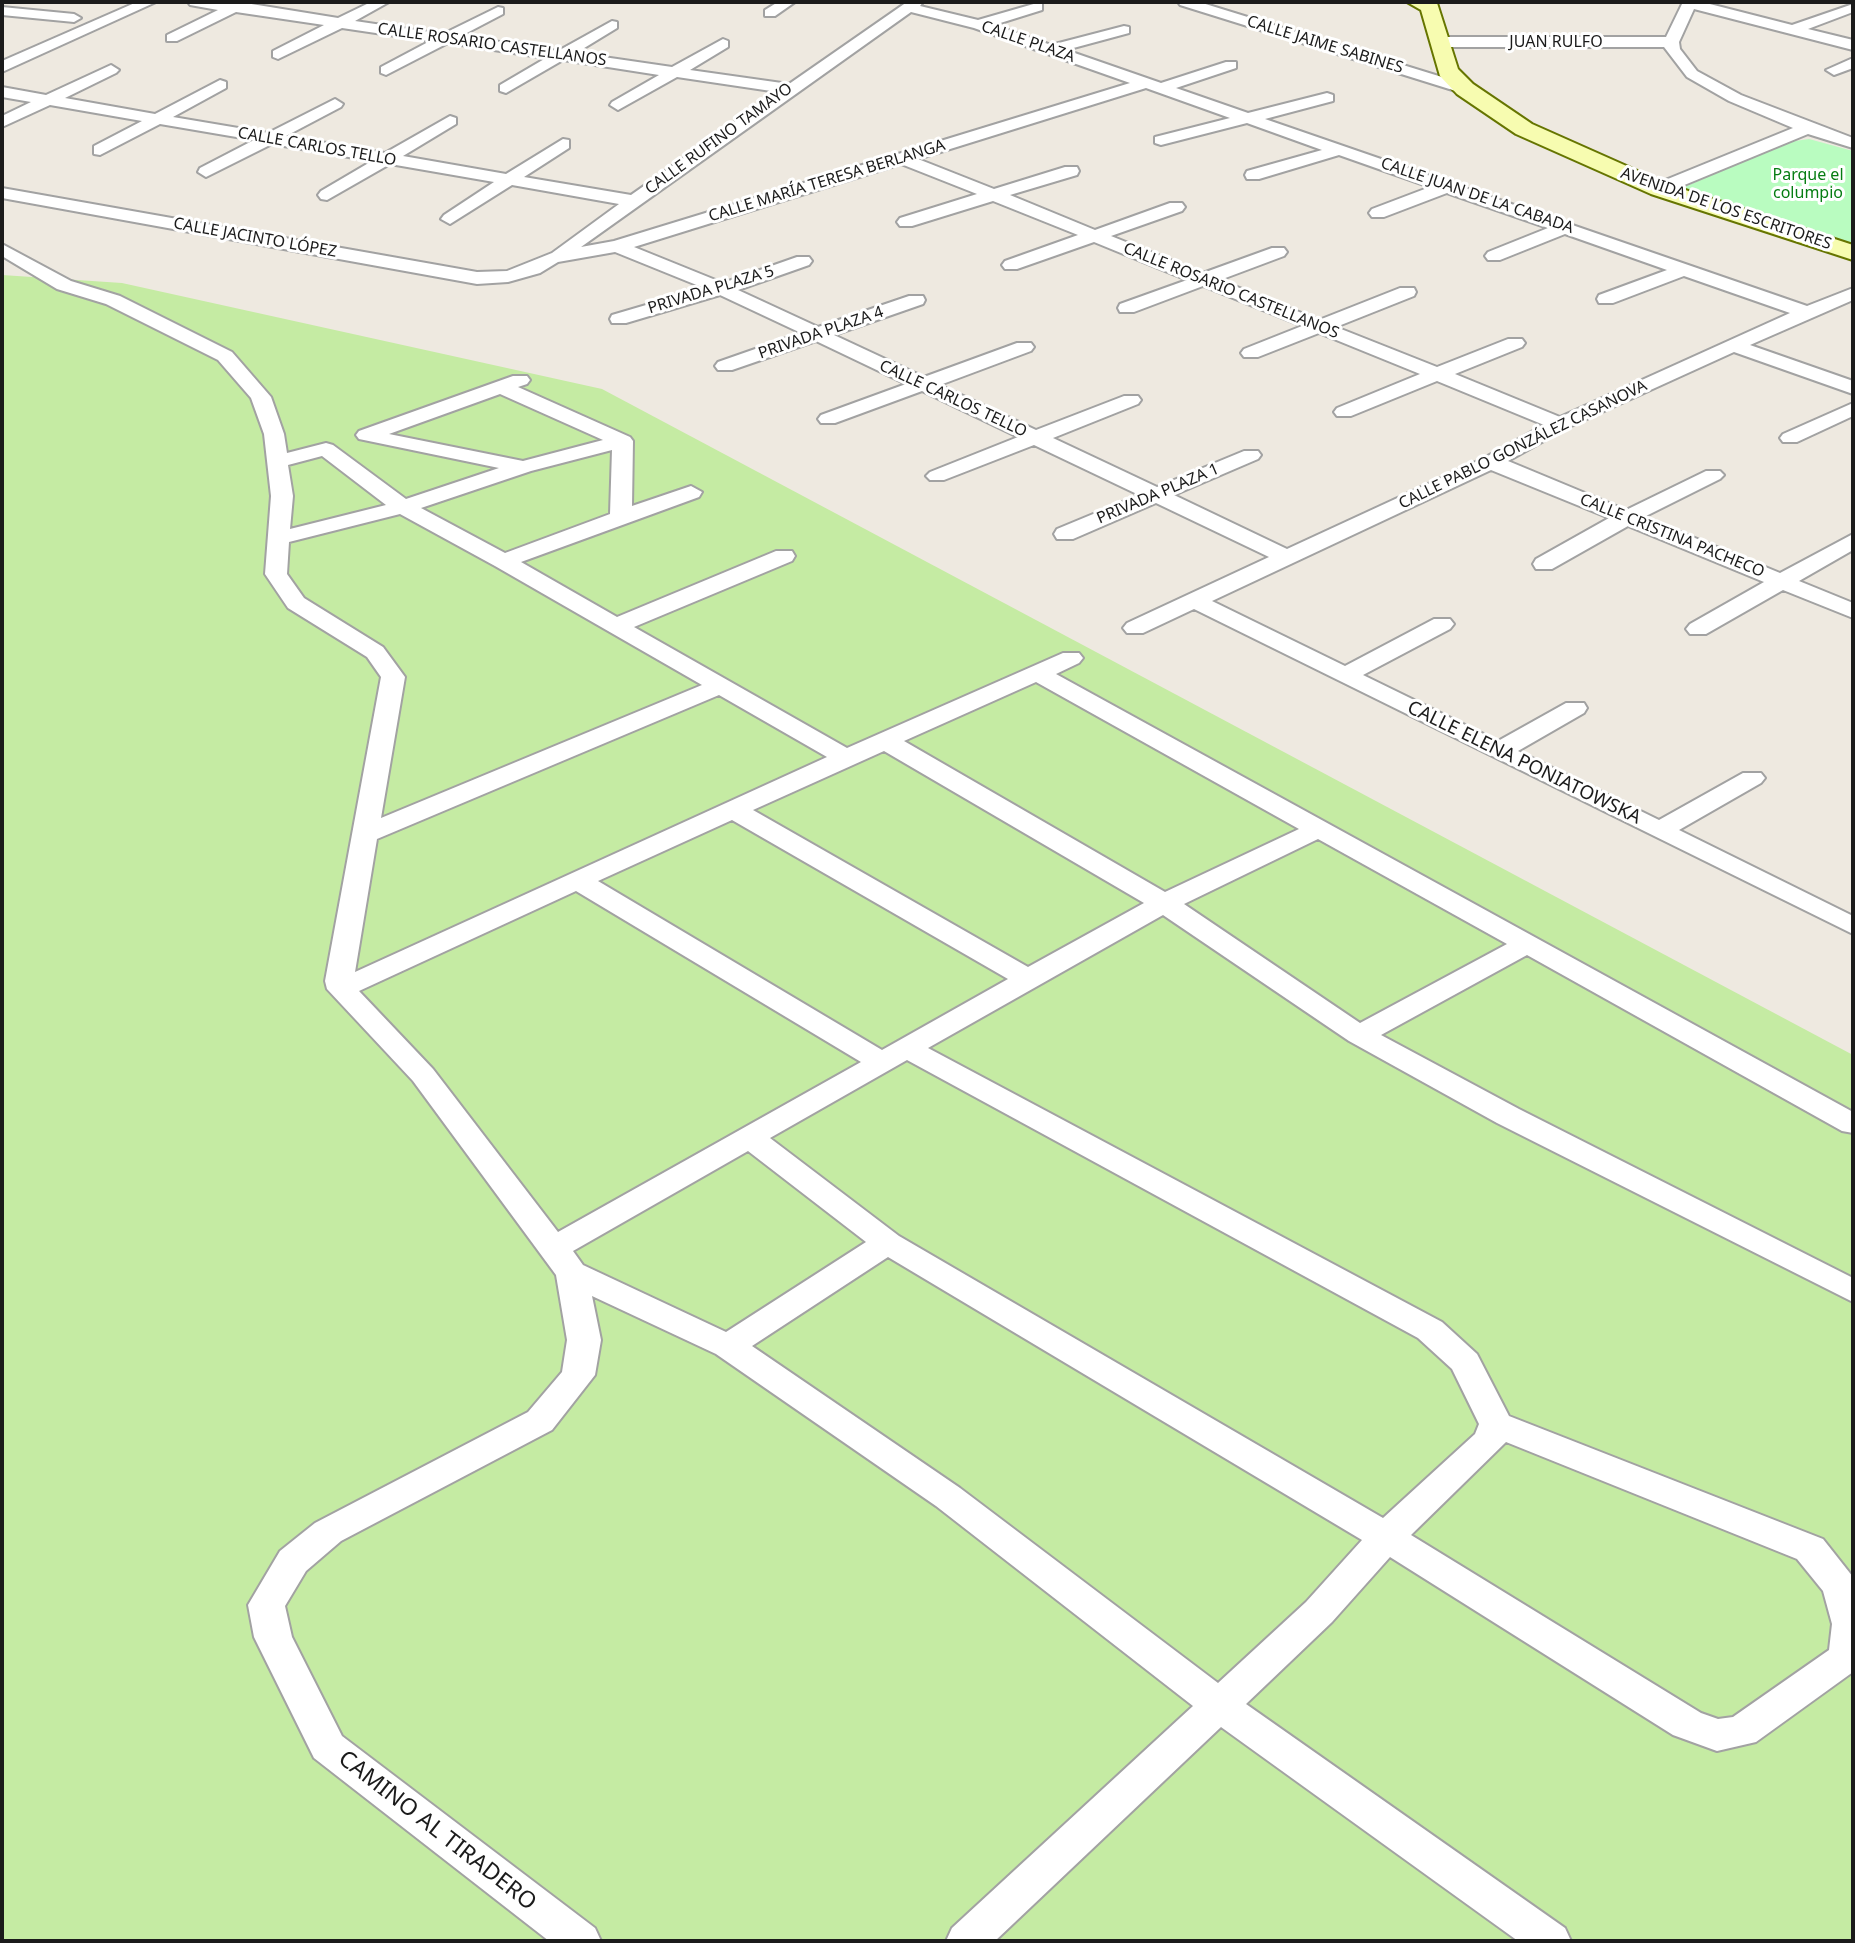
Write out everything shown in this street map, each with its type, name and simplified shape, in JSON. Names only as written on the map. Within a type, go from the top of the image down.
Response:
[{"type":"main road","name":"AVENIDA DE LOS ESCRITORES","points":[[1426,4],[1441,42],[1448,71],[1465,89],[1524,129],[1659,189],[1853,253]]},
{"type":"street","points":[[2,52],[111,2]]},
{"type":"street","points":[[2,67],[149,2]]},
{"type":"street","name":"CALLE ROSARIO CASTELLANOS","points":[[195,2],[241,5],[340,23],[790,89]]},
{"type":"street","points":[[278,54],[382,2]]},
{"type":"street","points":[[770,13],[788,2]]},
{"type":"street","name":"CALLE RUFINO TAMAYO","points":[[887,22],[932,12],[953,2]]},
{"type":"street","name":"CALLE JAIME SABINES","points":[[1185,2],[1465,89]]},
{"type":"street","points":[[1853,45],[1690,2],[1671,42],[1672,50],[1692,74],[1735,98],[1807,128],[1853,143]]},
{"type":"street","name":"CALLE RUFINO TAMAYO","points":[[553,258],[912,4]]},
{"type":"street","name":"CALLE PLAZA","points":[[912,4],[1154,85]]},
{"type":"street","points":[[172,38],[241,5]]},
{"type":"street","points":[[979,25],[1037,7]]},
{"type":"street","points":[[1794,29],[1850,8]]},
{"type":"street","points":[[2,10],[74,18]]},
{"type":"street","points":[[386,70],[498,11]]},
{"type":"street","points":[[2,22],[53,28]]},
{"type":"street","points":[[506,88],[564,56],[612,25]]},
{"type":"street","points":[[1051,50],[1124,30]]},
{"type":"street","name":"JUAN RULFO","points":[[1441,42],[1671,42]]},
{"type":"street","points":[[618,105],[723,44]]},
{"type":"street","points":[[1834,70],[1853,63]]},
{"type":"street","name":"CALLE MARÍA TERESA BERLANGA","points":[[508,276],[534,270],[553,258],[617,246],[902,158],[1231,65]]},
{"type":"street","points":[[2,122],[111,70]]},
{"type":"street","points":[[100,150],[160,120],[220,85]]},
{"type":"street","name":"CALLE JUAN DE LA CABADA","points":[[1154,85],[1807,312]]},
{"type":"street","name":"CALLE CARLOS TELLO","points":[[2,92],[633,201]]},
{"type":"street","points":[[1161,140],[1327,98]]},
{"type":"street","points":[[206,172],[335,104]]},
{"type":"street","points":[[327,195],[450,121]]},
{"type":"street","points":[[1659,189],[1807,128]]},
{"type":"street","points":[[450,219],[563,144]]},
{"type":"street","points":[[1253,175],[1349,151]]},
{"type":"street","name":"CALLE ROSARIO CASTELLANOS","points":[[902,158],[1560,424]]},
{"type":"street","points":[[906,222],[1071,171]]},
{"type":"street","points":[[1378,213],[1449,186]]},
{"type":"street","name":"CALLE JACINTO LÓPEZ","points":[[2,193],[477,278],[508,276]]},
{"type":"street","points":[[1011,265],[1097,237],[1176,207]]},
{"type":"street","points":[[1494,256],[1566,228]]},
{"type":"street","name":"CALLE CARLOS TELLO","points":[[617,246],[722,289],[1287,557]]},
{"type":"street","points":[[2,249],[64,285],[113,300],[225,356],[261,397],[274,434],[282,496],[276,574],[296,603],[375,652],[393,677],[339,981],[341,989],[423,1075],[563,1261],[729,1346],[948,1497],[1219,1705],[1550,1941]]},
{"type":"street","points":[[1127,308],[1208,281],[1278,252]]},
{"type":"street","name":"PRIVADA PLAZA 5","points":[[619,318],[722,289],[803,261]]},
{"type":"street","points":[[1606,299],[1685,269]]},
{"type":"street","points":[[1251,353],[1407,292]]},
{"type":"street","name":"CALLE PABLO GONZÁLEZ CASANOVA","points":[[1135,628],[1491,462],[1560,424],[1807,312],[1853,294]]},
{"type":"street","name":"PRIVADA PLAZA 4","points":[[726,366],[916,300]]},
{"type":"street","points":[[1344,412],[1515,343]]},
{"type":"street","points":[[1735,346],[1853,388]]},
{"type":"street","points":[[828,419],[1024,347]]},
{"type":"street","points":[[278,461],[326,449],[511,383],[622,441]]},
{"type":"street","points":[[937,476],[1131,400]]},
{"type":"street","points":[[1790,438],[1853,409]]},
{"type":"street","points":[[366,435],[524,467]]},
{"type":"street","points":[[279,538],[403,507],[524,467],[622,441]]},
{"type":"street","points":[[621,518],[622,441]]},
{"type":"street","points":[[326,449],[403,507],[503,561],[846,758]]},
{"type":"street","name":"PRIVADA PLAZA 1","points":[[1065,534],[1251,455]]},
{"type":"street","name":"CALLE CRISTINA PACHECO","points":[[1491,462],[1853,611]]},
{"type":"street","points":[[1544,564],[1626,518],[1713,475]]},
{"type":"street","points":[[503,561],[691,492]]},
{"type":"street","points":[[1699,629],[1853,541]]},
{"type":"street","points":[[615,626],[784,556]]},
{"type":"street","name":"CALLE ELENA PONIATOWSKA","points":[[1195,601],[1853,926]]},
{"type":"street","points":[[1345,675],[1442,624]]},
{"type":"street","points":[[341,989],[1071,658]]},
{"type":"street","points":[[1037,673],[1853,1124]]},
{"type":"street","points":[[366,834],[721,686]]},
{"type":"street","points":[[1499,751],[1575,708]]},
{"type":"street","points":[[885,741],[1164,904],[1359,1035],[1508,1116],[1853,1291]]},
{"type":"street","points":[[1660,831],[1752,778]]},
{"type":"street","points":[[734,810],[1028,979]]},
{"type":"street","points":[[563,1261],[749,1137],[1164,904],[1319,829]]},
{"type":"street","points":[[579,881],[894,1055],[1430,1330],[1465,1362],[1496,1423],[1810,1549],[1840,1586],[1851,1624],[1847,1657],[1742,1731],[1717,1735],[1687,1724],[1385,1537],[888,1243],[749,1137]]},
{"type":"street","points":[[1359,1035],[1527,944]]},
{"type":"street","points":[[729,1346],[888,1243]]},
{"type":"street","name":"CAMINO AL TIRADERO","points":[[563,1261],[584,1340],[578,1375],[540,1421],[328,1532],[293,1561],[266,1605],[273,1637],[328,1747],[580,1941]]},
{"type":"street","points":[[967,1941],[1319,1612],[1385,1537],[1490,1440],[1496,1423]]},
{"type":"green space","name":"Parque el columpio","points":[[1809,139],[1853,151],[1853,248],[1682,188],[1788,142]]},
{"type":"green space","points":[[2,275],[122,283],[602,389],[1853,1055],[1853,1941],[2,1941]]}]
